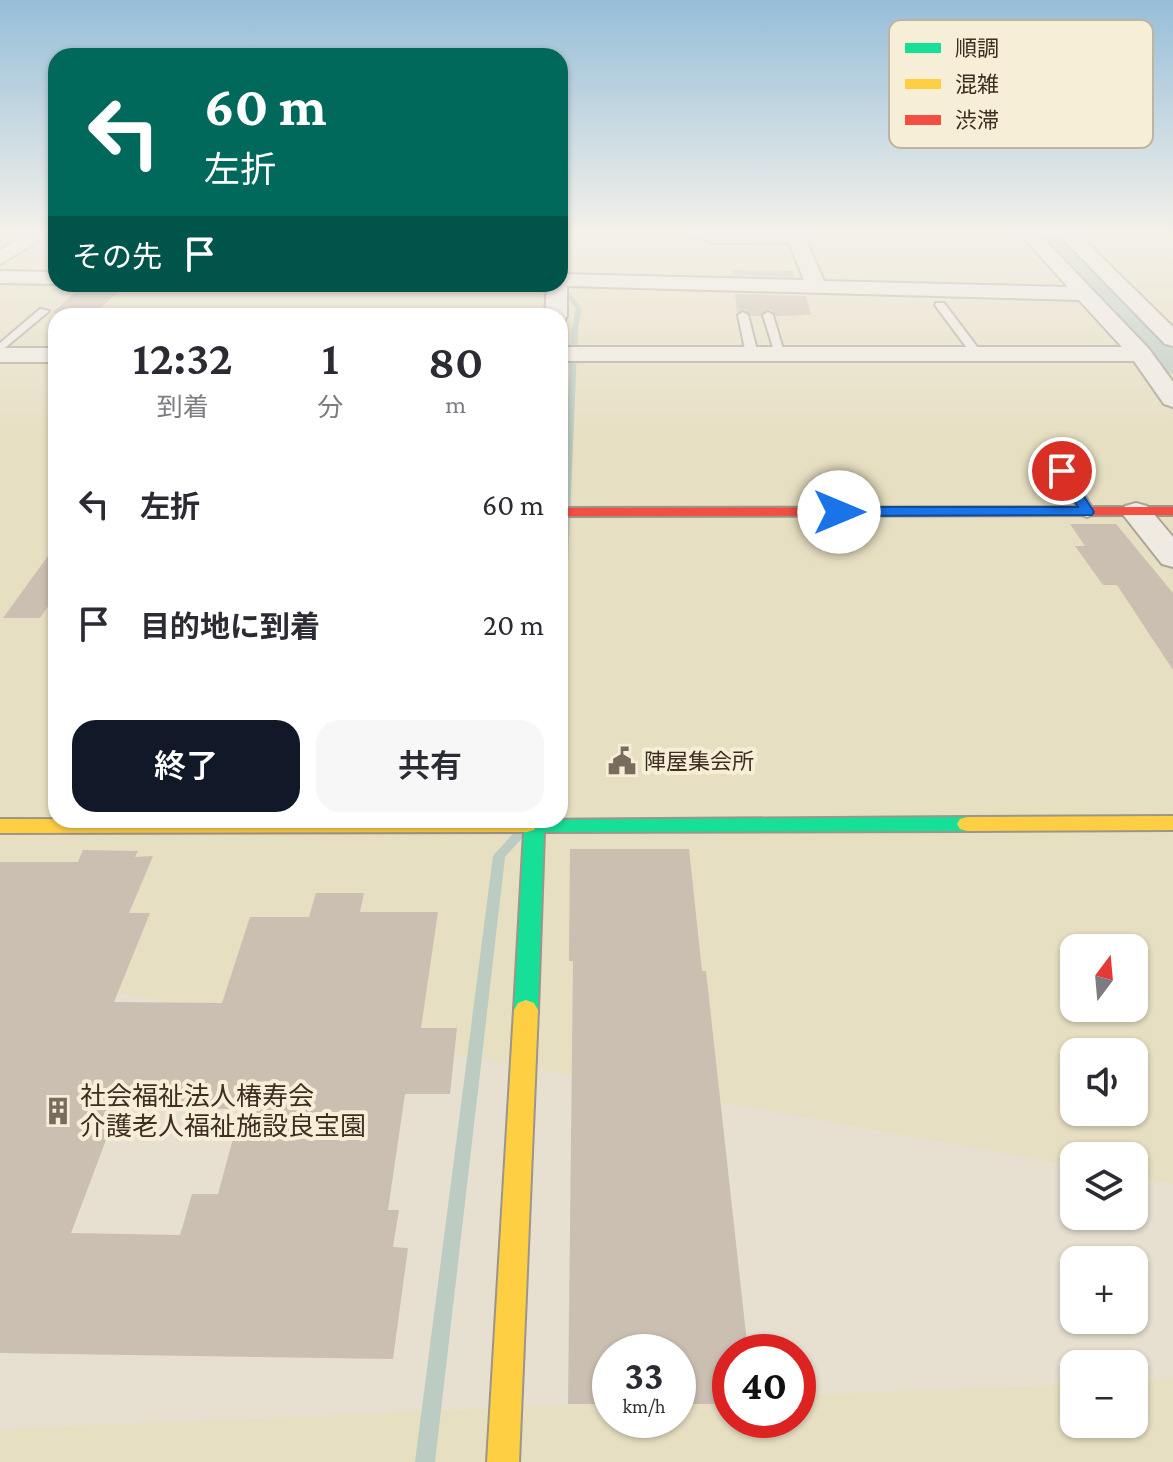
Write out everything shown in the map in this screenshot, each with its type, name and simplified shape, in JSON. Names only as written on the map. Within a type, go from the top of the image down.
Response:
[{"type":"street","points":[[1094,303],[1141,354],[1173,399]]},
{"type":"street","points":[[1138,303],[1173,339]]},
{"type":"street","points":[[568,354],[1141,354]]},
{"type":"street","points":[[0,355],[48,355]]},
{"type":"street","points":[[568,512],[1173,511]]},
{"type":"street","points":[[1136,512],[1173,557]]},
{"type":"street","points":[[568,823],[1173,823]]},
{"type":"street","points":[[0,826],[48,826]]},
{"type":"street","points":[[503,1462],[535,828]]},
{"type":"lane","points":[[940,305],[977,354]]},
{"type":"lane","points":[[0,349],[44,311]]},
{"type":"lane","points":[[743,315],[752,354]]},
{"type":"lane","points":[[768,315],[781,354]]},
{"type":"lane","points":[[1062,471],[1087,512]]},
{"type":"shaded area","points":[[0,303],[1173,303],[1173,1184],[1148,1180],[1148,1142],[1060,1142],[1060,1163],[0,972]]},
{"type":"shaded area","points":[[1173,1379],[1173,1462],[0,1462],[0,1429],[592,1404],[592,1438],[696,1438],[696,1399],[712,1399],[712,1438],[816,1438],[816,1394],[1060,1385],[1060,1438],[1148,1438],[1148,1380]]},
{"type":"building","points":[[63,303],[106,303],[100,308],[58,308]]},
{"type":"building","points":[[736,303],[808,303],[811,315],[776,316],[770,309],[760,316],[751,316],[745,309],[737,312]]},
{"type":"building","points":[[1070,524],[1116,524],[1173,593],[1173,670],[1117,585],[1103,585],[1075,546],[1085,546]]},
{"type":"building","points":[[48,556],[48,606],[40,618],[3,618]]},
{"type":"building","points":[[570,849],[689,849],[702,971],[706,971],[746,1334],[712,1334],[712,1404],[696,1404],[696,1334],[592,1334],[592,1404],[568,1404],[573,961],[569,961]]},
{"type":"building","name":"社会福祉法人椿寿会 介護老人福祉施設良宝園","points":[[83,850],[138,851],[135,857],[153,856],[129,913],[150,913],[114,1002],[222,1003],[250,917],[309,917],[316,893],[364,893],[360,912],[438,912],[421,1028],[457,1028],[450,1094],[405,1094],[388,1210],[399,1210],[393,1247],[408,1248],[393,1359],[0,1353],[0,862],[78,862]],"holes":[[[118,1108],[241,1109],[218,1194],[192,1194],[180,1235],[71,1233]]]},
{"type":"waterway","points":[[568,470],[575,328],[579,309],[575,303]]},
{"type":"waterway","points":[[1114,303],[1173,363]]},
{"type":"waterway","points":[[425,1462],[499,856],[525,828]]},
{"type":"traffic: fast","points":[[568,825],[967,824]]},
{"type":"traffic: fast","points":[[526,1010],[535,828]]},
{"type":"traffic: slow","points":[[967,824],[1173,823]]},
{"type":"traffic: slow","points":[[0,826],[48,826]]},
{"type":"traffic: slow","points":[[503,1462],[526,1010]]},
{"type":"traffic: jam","points":[[568,512],[1173,511]]},
{"type":"place","name":"陣屋集会所","points":[[622,761]]},
{"type":"place","name":"社会福祉法人椿寿会 介護老人福祉施設良宝園","points":[[58,1111]]},
{"type":"route","points":[[839,512],[1087,512],[1062,471]]}]
